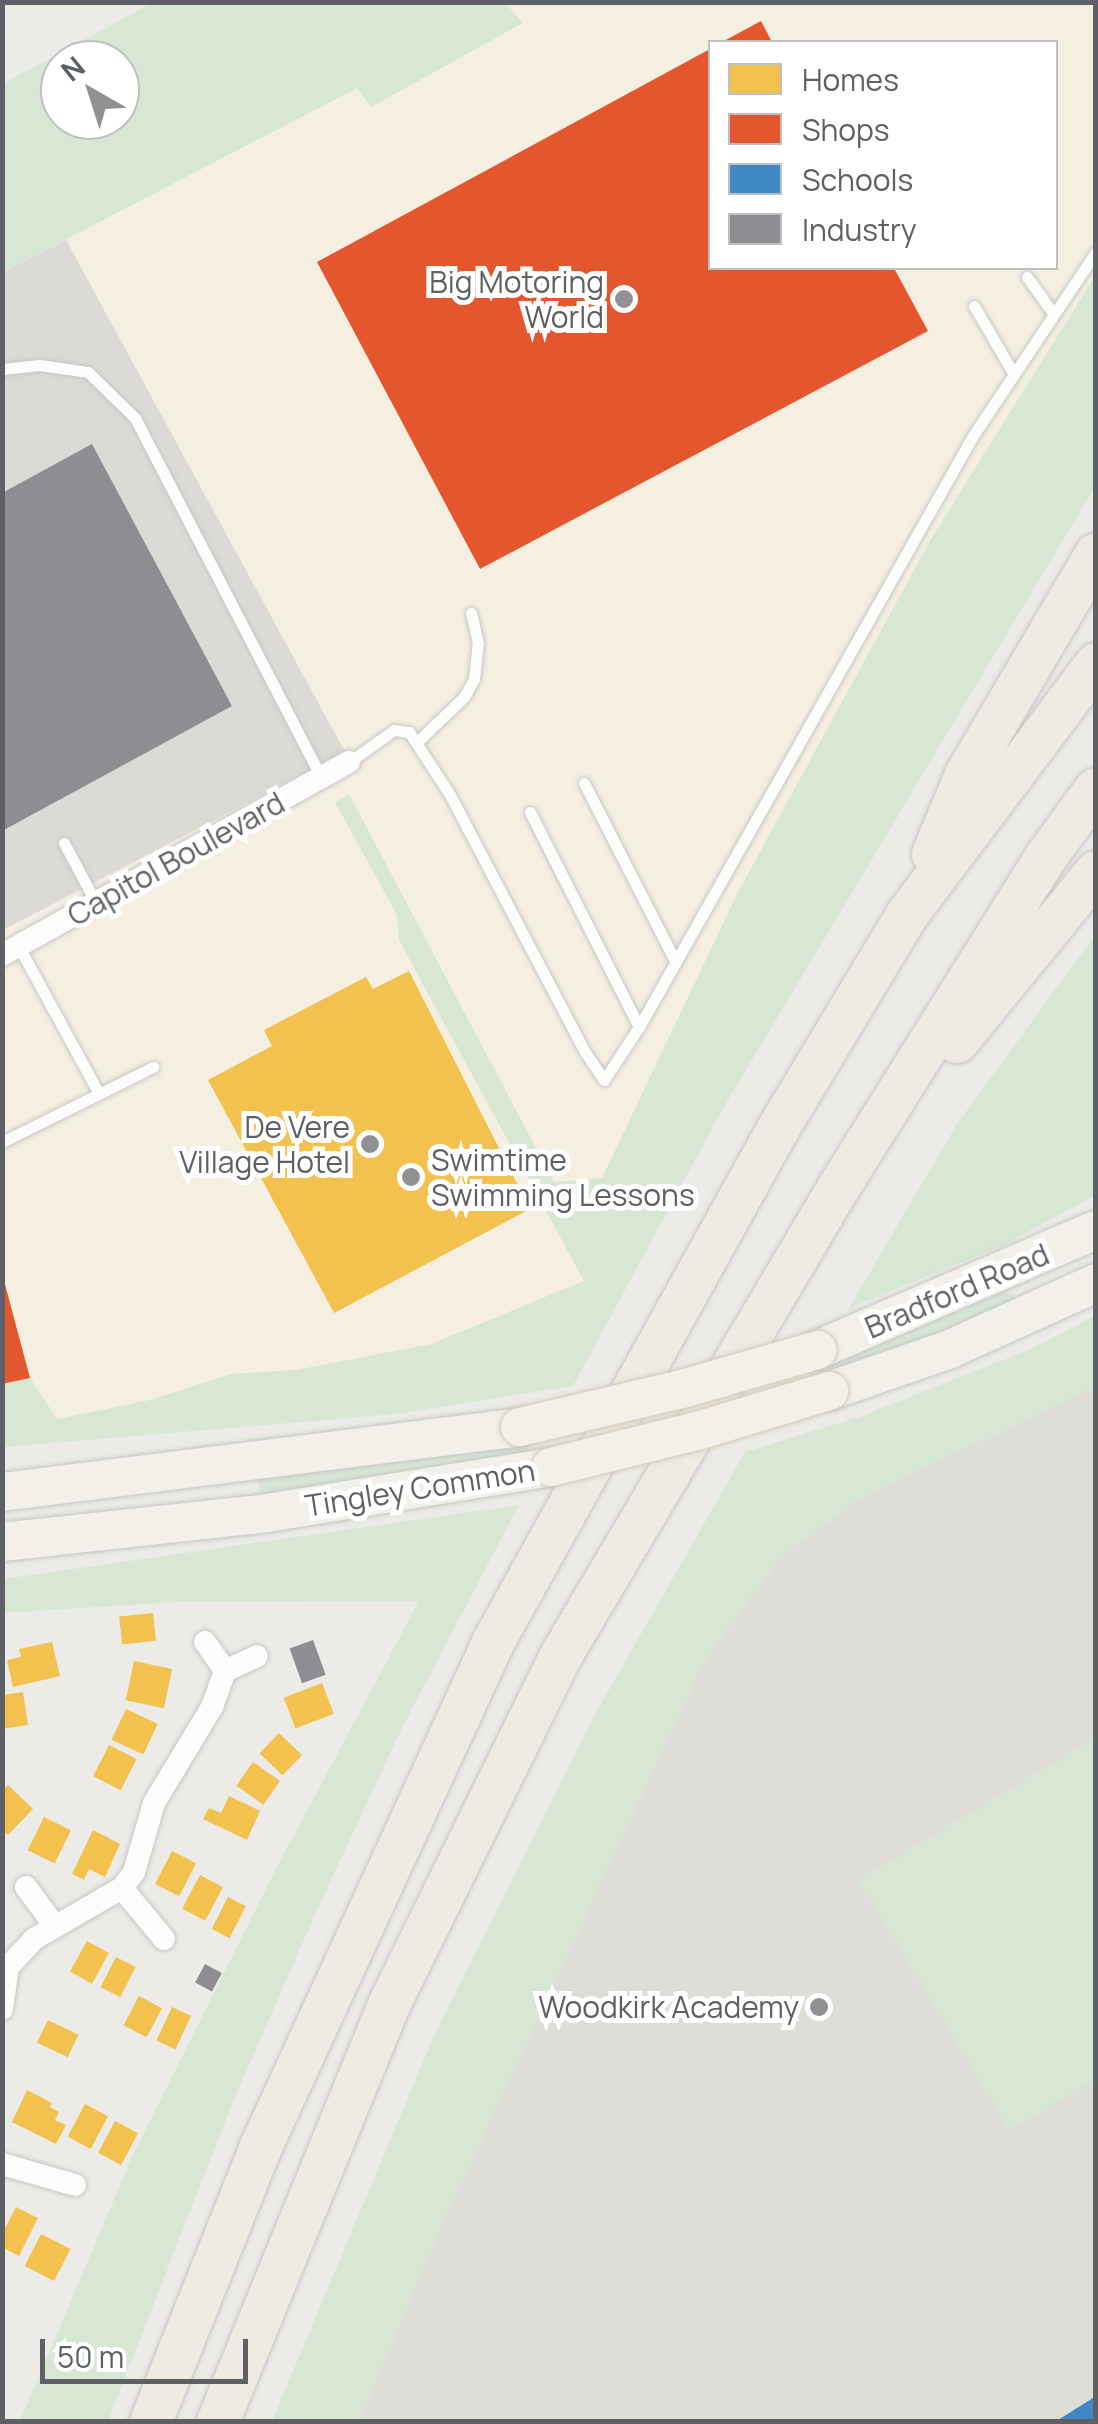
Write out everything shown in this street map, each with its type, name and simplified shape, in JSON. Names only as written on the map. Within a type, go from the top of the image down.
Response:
[{"type":"highway","points":[[907,915],[966,775],[1096,554]]},
{"type":"highway","points":[[151,2422],[260,2149],[494,1641],[778,1129],[907,915],[1096,664]]},
{"type":"highway","points":[[218,2422],[391,2000],[562,1654],[838,1187],[1046,857],[1096,789]]},
{"type":"highway","points":[[838,1187],[1096,872]]},
{"type":"main road","name":"Bradford Road","points":[[817,1350],[1096,1230]]},
{"type":"main road","name":"Bradford Road","points":[[829,1390],[950,1349],[1096,1283]]},
{"type":"main road","name":"Tingley Common","points":[[10,1488],[520,1427],[682,1389],[817,1350]]},
{"type":"main road","name":"Tingley Common","points":[[12,1538],[267,1513],[552,1467],[704,1429],[829,1390]]},
{"type":"street","name":"Capitol Boulevard","points":[[10,951],[349,762]]},
{"type":"street","points":[[205,1642],[225,1671]]},
{"type":"street","points":[[2,2009],[8,1968],[54,1925],[122,1888],[134,1872],[154,1802],[212,1707],[225,1671],[257,1656]]},
{"type":"street","points":[[26,1887],[54,1925]]},
{"type":"street","points":[[122,1888],[164,1939]]},
{"type":"street","points":[[2,2164],[75,2185]]},
{"type":"lane","points":[[349,762],[394,730],[409,732],[450,795],[585,1052],[604,1080],[639,1028],[1012,372],[1096,252]]},
{"type":"lane","points":[[1027,277],[1053,314]]},
{"type":"lane","points":[[974,306],[1012,372]]},
{"type":"lane","points":[[2,368],[40,364],[88,372],[136,418],[322,778]]},
{"type":"lane","points":[[417,742],[464,697],[474,679],[478,643],[471,613]]},
{"type":"lane","points":[[584,783],[675,962]]},
{"type":"lane","points":[[530,812],[639,1028]]},
{"type":"lane","points":[[64,843],[96,904]]},
{"type":"lane","points":[[10,951],[99,1094]]},
{"type":"lane","points":[[2,1142],[153,1067]]},
{"type":"shaded area","points":[[505,3],[1095,3],[1095,276],[931,539],[585,1281],[431,1344],[296,1370],[231,1374],[150,1400],[56,1419],[30,1379],[3,1384],[3,272],[358,88],[371,107],[522,22]]},
{"type":"shaded area","points":[[66,240],[345,752],[3,930],[3,272]]},
{"type":"shaded area","name":"Woodkirk Academy","points":[[1095,1387],[1095,2421],[358,2422],[445,2218],[703,1663],[782,1556],[862,1497]]},
{"type":"green space","points":[[152,3],[505,3],[523,23],[371,107],[357,88],[3,272],[3,84],[40,64],[40,140],[140,140],[140,40],[84,40]]},
{"type":"green space","points":[[1095,276],[1095,487],[725,1105],[573,1386],[396,1414],[3,1447],[3,1384],[30,1378],[57,1419],[150,1400],[231,1374],[296,1370],[431,1344],[584,1281],[399,940],[397,915],[335,802],[349,794],[554,1182],[602,1178],[738,892],[931,539]]},
{"type":"green space","points":[[1095,935],[1095,1195],[1004,1245],[849,1308],[957,1124]]},
{"type":"green space","points":[[1003,1291],[1014,1295],[1010,1308],[812,1384],[832,1359]]},
{"type":"green space","points":[[1095,1316],[1095,1387],[862,1497],[782,1556],[703,1663],[445,2218],[358,2421],[272,2421],[436,2031],[598,1709],[745,1452],[862,1416],[1029,1350]]},
{"type":"green space","points":[[536,1438],[524,1456],[261,1497],[258,1477]]},
{"type":"green space","points":[[519,1505],[402,1728],[318,1908],[234,2099],[108,2421],[20,2421],[132,2157],[277,1867],[419,1601],[176,1602],[3,1613],[3,1579]]},
{"type":"green space","points":[[1095,1738],[1095,2079],[1009,2131],[858,1880]]},
{"type":"building: Homes","name":"De Vere Village Hotel","points":[[409,971],[530,1209],[334,1313],[208,1080],[272,1046],[264,1030],[366,977],[373,989]]},
{"type":"building: Homes","points":[[153,1613],[156,1641],[122,1644],[119,1617]]},
{"type":"building: Homes","points":[[52,1642],[60,1676],[13,1687],[7,1660],[21,1657],[19,1649]]},
{"type":"building: Homes","points":[[134,1661],[172,1669],[164,1708],[126,1700]]},
{"type":"building: Homes","points":[[322,1683],[334,1714],[296,1729],[284,1698]]},
{"type":"building: Homes","points":[[23,1692],[28,1725],[2,1729],[2,1695]]},
{"type":"building: Homes","points":[[126,1709],[158,1724],[143,1755],[112,1740]]},
{"type":"building: Homes","points":[[279,1733],[302,1755],[283,1775],[260,1753]]},
{"type":"building: Homes","points":[[109,1745],[137,1759],[121,1790],[93,1776]]},
{"type":"building: Homes","points":[[253,1762],[280,1781],[263,1805],[236,1786]]},
{"type":"building: Homes","points":[[8,1785],[33,1809],[8,1835],[2,1830],[2,1791]]},
{"type":"building: Homes","points":[[229,1796],[260,1811],[247,1840],[203,1819],[209,1808],[221,1813]]},
{"type":"building: Homes","points":[[44,1817],[71,1830],[55,1863],[28,1850]]},
{"type":"building: Homes","points":[[93,1830],[120,1844],[105,1877],[89,1869],[84,1880],[72,1874]]},
{"type":"building: Homes","points":[[172,1851],[196,1863],[179,1896],[155,1884]]},
{"type":"building: Homes","points":[[200,1875],[223,1887],[205,1921],[182,1909]]},
{"type":"building: Homes","points":[[228,1897],[246,1906],[229,1938],[212,1929]]},
{"type":"building: Homes","points":[[87,1941],[109,1953],[92,1984],[70,1972]]},
{"type":"building: Homes","points":[[116,1957],[136,1967],[120,1997],[101,1987]]},
{"type":"building: Homes","points":[[139,1996],[162,2008],[146,2037],[124,2025]]},
{"type":"building: Homes","points":[[172,2007],[191,2016],[175,2049],[156,2041]]},
{"type":"building: Homes","points":[[48,2020],[79,2035],[68,2057],[37,2042]]},
{"type":"building: Homes","points":[[27,2090],[52,2103],[50,2107],[59,2112],[55,2120],[66,2125],[56,2144],[12,2122]]},
{"type":"building: Homes","points":[[85,2104],[108,2116],[91,2149],[68,2137]]},
{"type":"building: Homes","points":[[115,2121],[138,2133],[121,2165],[98,2153]]},
{"type":"building: Homes","points":[[16,2207],[38,2218],[19,2256],[2,2247],[2,2234]]},
{"type":"building: Homes","points":[[41,2234],[70,2249],[54,2281],[25,2266]]},
{"type":"building: Shops","points":[[761,21],[771,40],[726,40]]},
{"type":"building: Shops","name":"Big Motoring World","points":[[708,50],[708,270],[895,270],[928,331],[480,569],[317,262]]},
{"type":"building: Shops","points":[[2,1273],[30,1378],[2,1384]]},
{"type":"building: Schools","points":[[1096,2396],[1096,2422],[1055,2422]]},
{"type":"building: Industry","points":[[92,444],[232,706],[2,831],[2,493]]},
{"type":"building: Industry","points":[[313,1640],[326,1675],[302,1683],[290,1649]]},
{"type":"building: Industry","points":[[205,1964],[222,1973],[212,1991],[195,1983]]},
{"type":"place","name":"Big Motoring World","points":[[624,299]]},
{"type":"place","name":"De Vere Village Hotel","points":[[370,1144]]},
{"type":"place","name":"Swimtime Swimming Lessons","points":[[411,1177]]},
{"type":"place","name":"Woodkirk Academy","points":[[819,2007]]}]
